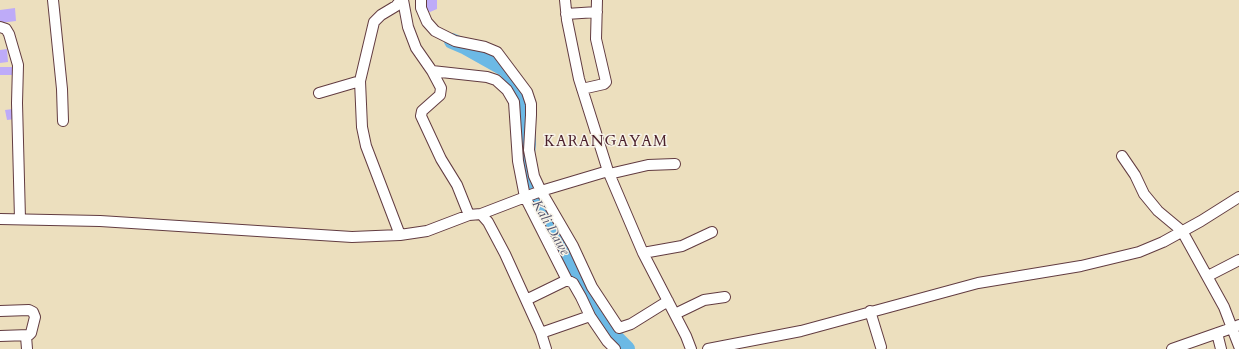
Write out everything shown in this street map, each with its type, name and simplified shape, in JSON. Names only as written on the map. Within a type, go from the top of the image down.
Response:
[{"type":"street","points":[[53,0],[62,89],[63,122]]},
{"type":"street","points":[[402,0],[408,27],[416,48],[438,80],[441,91],[436,100],[422,111],[421,116],[441,159],[457,185],[469,216]]},
{"type":"street","points":[[400,235],[366,146],[362,127],[360,80],[374,22],[402,0]]},
{"type":"street","points":[[421,0],[421,8],[427,22],[434,31],[455,41],[485,47],[497,52],[527,92],[531,109],[529,150],[534,176],[532,194],[563,227],[592,287],[618,328],[631,324],[668,301]]},
{"type":"street","points":[[565,0],[566,14],[582,89],[608,173],[643,253],[675,314],[691,349]]},
{"type":"street","points":[[582,89],[604,84],[606,82],[596,39],[597,0]]},
{"type":"street","points":[[566,14],[596,12]]},
{"type":"street","points":[[0,27],[6,29],[9,34],[18,65],[17,103],[20,219]]},
{"type":"street","points":[[432,71],[487,77],[496,80],[507,90],[514,102],[518,161],[567,280],[573,284],[590,316],[615,349]]},
{"type":"street","points":[[319,93],[360,80]]},
{"type":"street","points":[[1122,156],[1135,175],[1144,194],[1158,211],[1182,231],[1236,327],[1239,346]]},
{"type":"street","points":[[0,219],[100,221],[352,237],[400,235],[427,231],[469,216],[480,214],[532,194],[608,173],[648,165],[675,164]]},
{"type":"street","points":[[708,349],[801,331],[870,311],[978,283],[1081,266],[1139,252],[1163,242],[1207,218],[1239,197]]},
{"type":"street","points":[[480,214],[488,222],[526,300],[541,333],[546,349]]},
{"type":"street","points":[[643,253],[682,246],[712,232]]},
{"type":"street","points":[[1208,276],[1239,260]]},
{"type":"street","points":[[526,300],[567,280]]},
{"type":"street","points":[[675,314],[704,300],[725,297]]},
{"type":"street","points":[[0,311],[29,310],[33,312],[34,317],[31,333],[26,336],[0,336]]},
{"type":"street","points":[[870,311],[881,347]]},
{"type":"street","points":[[541,333],[590,316]]},
{"type":"street","points":[[1172,349],[1220,343],[1236,327]]},
{"type":"street","points":[[26,336],[27,349]]},
{"type":"building","points":[[422,0],[437,0],[437,9],[430,12],[423,8]]},
{"type":"building","points":[[15,8],[16,21],[0,23],[0,10]]},
{"type":"building","points":[[7,49],[8,62],[0,63],[0,50]]},
{"type":"building","points":[[0,67],[13,67],[13,75],[0,75]]},
{"type":"building","points":[[13,109],[15,119],[7,120],[5,110]]},
{"type":"waterway","name":"Kali Dawe","points":[[452,41],[466,47],[507,70],[526,110],[528,144],[525,171],[531,197],[567,257],[590,304],[611,333],[627,349]]},
{"type":"district","name":"KARANGAYAM","points":[[606,143]]}]
